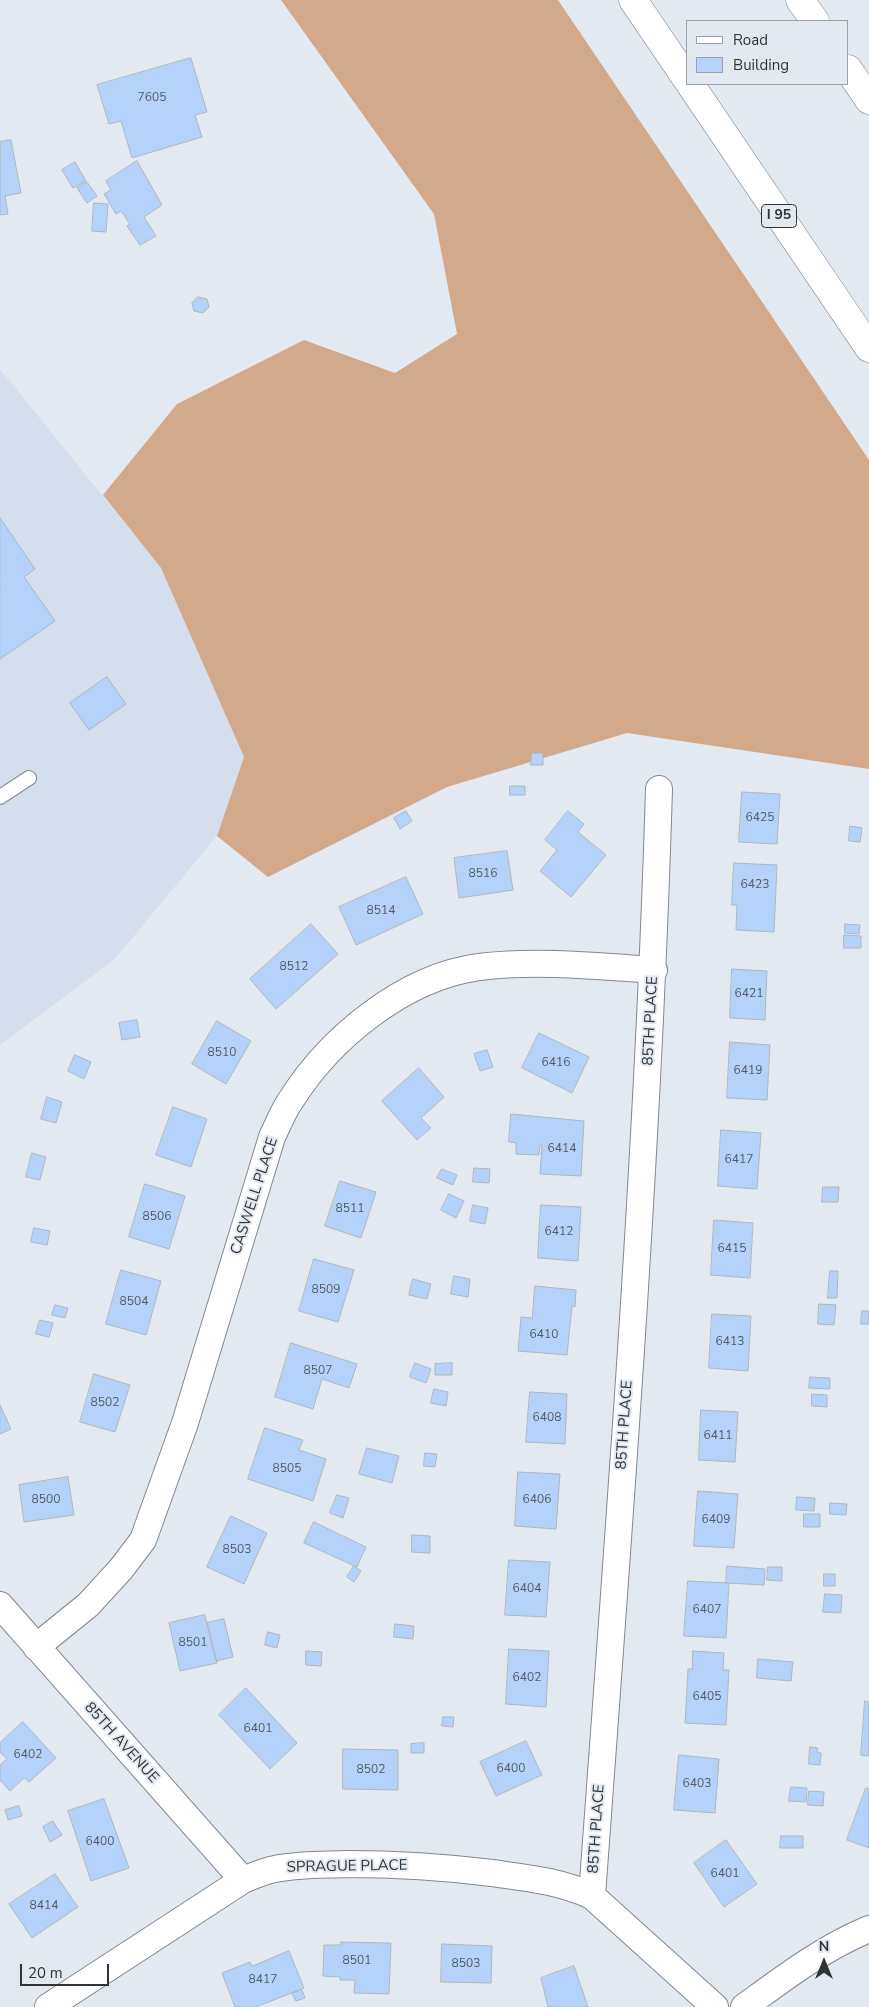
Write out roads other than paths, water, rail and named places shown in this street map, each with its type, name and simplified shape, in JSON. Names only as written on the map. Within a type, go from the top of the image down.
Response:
[{"type":"highway","name":"I 95","points":[[633,0],[686,78]]},
{"type":"highway","points":[[800,0],[814,20]]},
{"type":"highway","points":[[849,70],[869,100]]},
{"type":"highway","name":"I 95","points":[[691,85],[869,348]]},
{"type":"street","name":"85TH PLACE","points":[[592,1896],[621,1499],[654,970],[659,788]]},
{"type":"street","name":"CASWELL PLACE","points":[[36,1647],[88,1605],[121,1569],[143,1540],[184,1423],[272,1137],[290,1101],[312,1070],[360,1023],[390,1001],[421,985],[447,975],[477,967],[530,963],[654,970]]},
{"type":"street","name":"85TH AVENUE","points":[[0,1604],[242,1880]]},
{"type":"street","name":"SPRAGUE PLACE","points":[[48,2007],[242,1880],[274,1869],[307,1865],[381,1864],[446,1868],[554,1882],[592,1896]]},
{"type":"street","points":[[592,1896],[715,2007]]},
{"type":"street","points":[[744,2007],[806,1962],[848,1938],[869,1929]]},
{"type":"lane","points":[[0,797],[29,778]]}]
